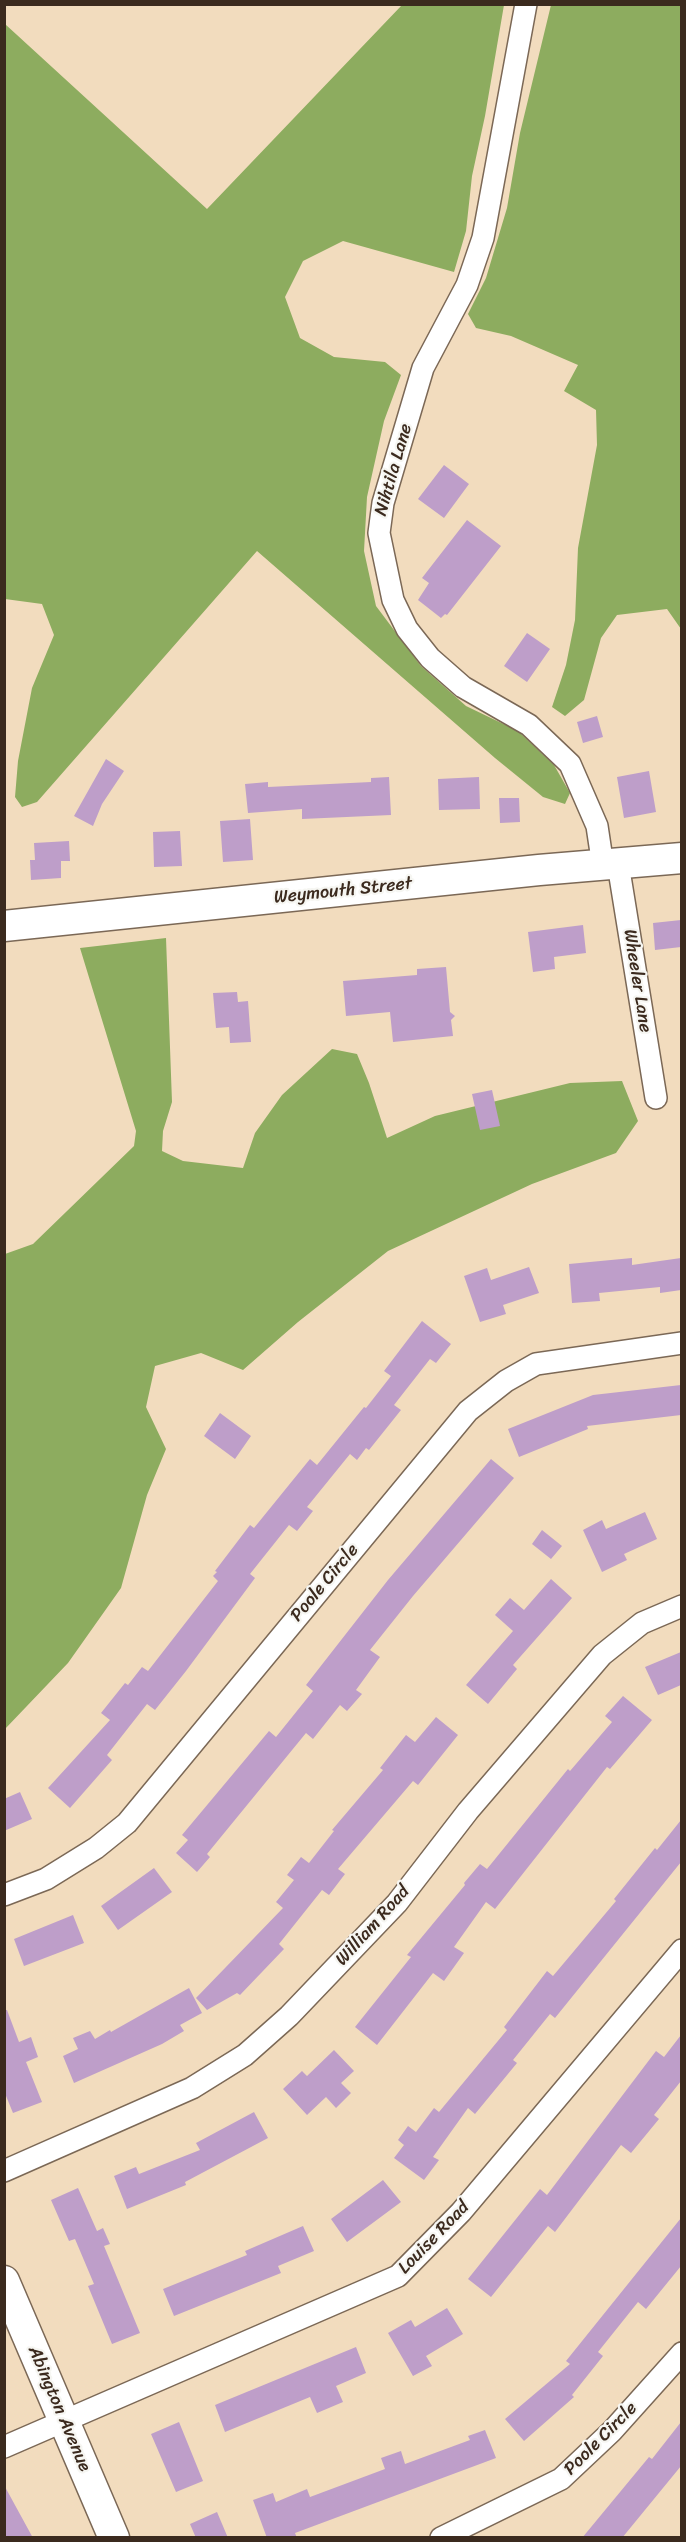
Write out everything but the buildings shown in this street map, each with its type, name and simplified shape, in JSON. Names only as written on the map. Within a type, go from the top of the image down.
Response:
[{"type":"main road","name":"Weymouth Street","points":[[4,926],[539,870],[681,858]]},
{"type":"main road","name":"Abington Avenue","points":[[4,2281],[114,2538]]},
{"type":"street","name":"Nihtila Lane","points":[[526,4],[483,238],[467,285],[423,368],[383,503],[379,532],[393,600],[407,629],[430,658],[458,683],[529,725],[570,764],[597,826],[610,865]]},
{"type":"street","name":"Wheeler Lane","points":[[610,865],[656,1098]]},
{"type":"street","name":"Poole Circle","points":[[4,1895],[46,1879],[96,1848],[127,1822],[468,1411],[506,1382],[536,1364],[681,1343]]},
{"type":"street","name":"William Road","points":[[4,2171],[192,2088],[244,2055],[290,2016],[397,1903],[468,1811],[602,1656],[642,1623],[681,1606]]},
{"type":"street","name":"Louise Road","points":[[4,2447],[398,2276],[468,2203],[681,1950]]},
{"type":"street","name":"Poole Circle","points":[[443,2537],[561,2479],[612,2431],[681,2353]]},
{"type":"green space","points":[[402,5],[504,5],[472,176],[466,231],[454,272],[343,241],[303,261],[285,297],[300,338],[334,357],[385,362],[401,375],[384,421],[367,497],[364,551],[376,606],[421,666],[466,706],[518,731],[554,765],[570,793],[565,804],[543,797],[495,758],[257,551],[37,802],[22,807],[15,797],[18,761],[32,688],[54,635],[42,604],[5,599],[5,24],[207,209]]},
{"type":"green space","points":[[551,5],[682,5],[681,629],[667,609],[617,615],[601,638],[584,700],[565,716],[552,707],[566,665],[575,620],[578,548],[597,445],[596,410],[564,391],[578,365],[511,336],[476,328],[468,314],[486,278],[507,208],[520,133]]},
{"type":"green space","points":[[166,938],[172,1102],[163,1131],[162,1151],[183,1161],[243,1168],[255,1133],[282,1095],[332,1049],[357,1054],[387,1138],[435,1116],[570,1083],[622,1081],[638,1121],[616,1153],[532,1184],[388,1251],[298,1322],[243,1370],[201,1353],[155,1366],[146,1407],[166,1449],[147,1495],[121,1588],[68,1663],[5,1729],[5,1254],[33,1244],[134,1146],[136,1131],[80,948]]}]
